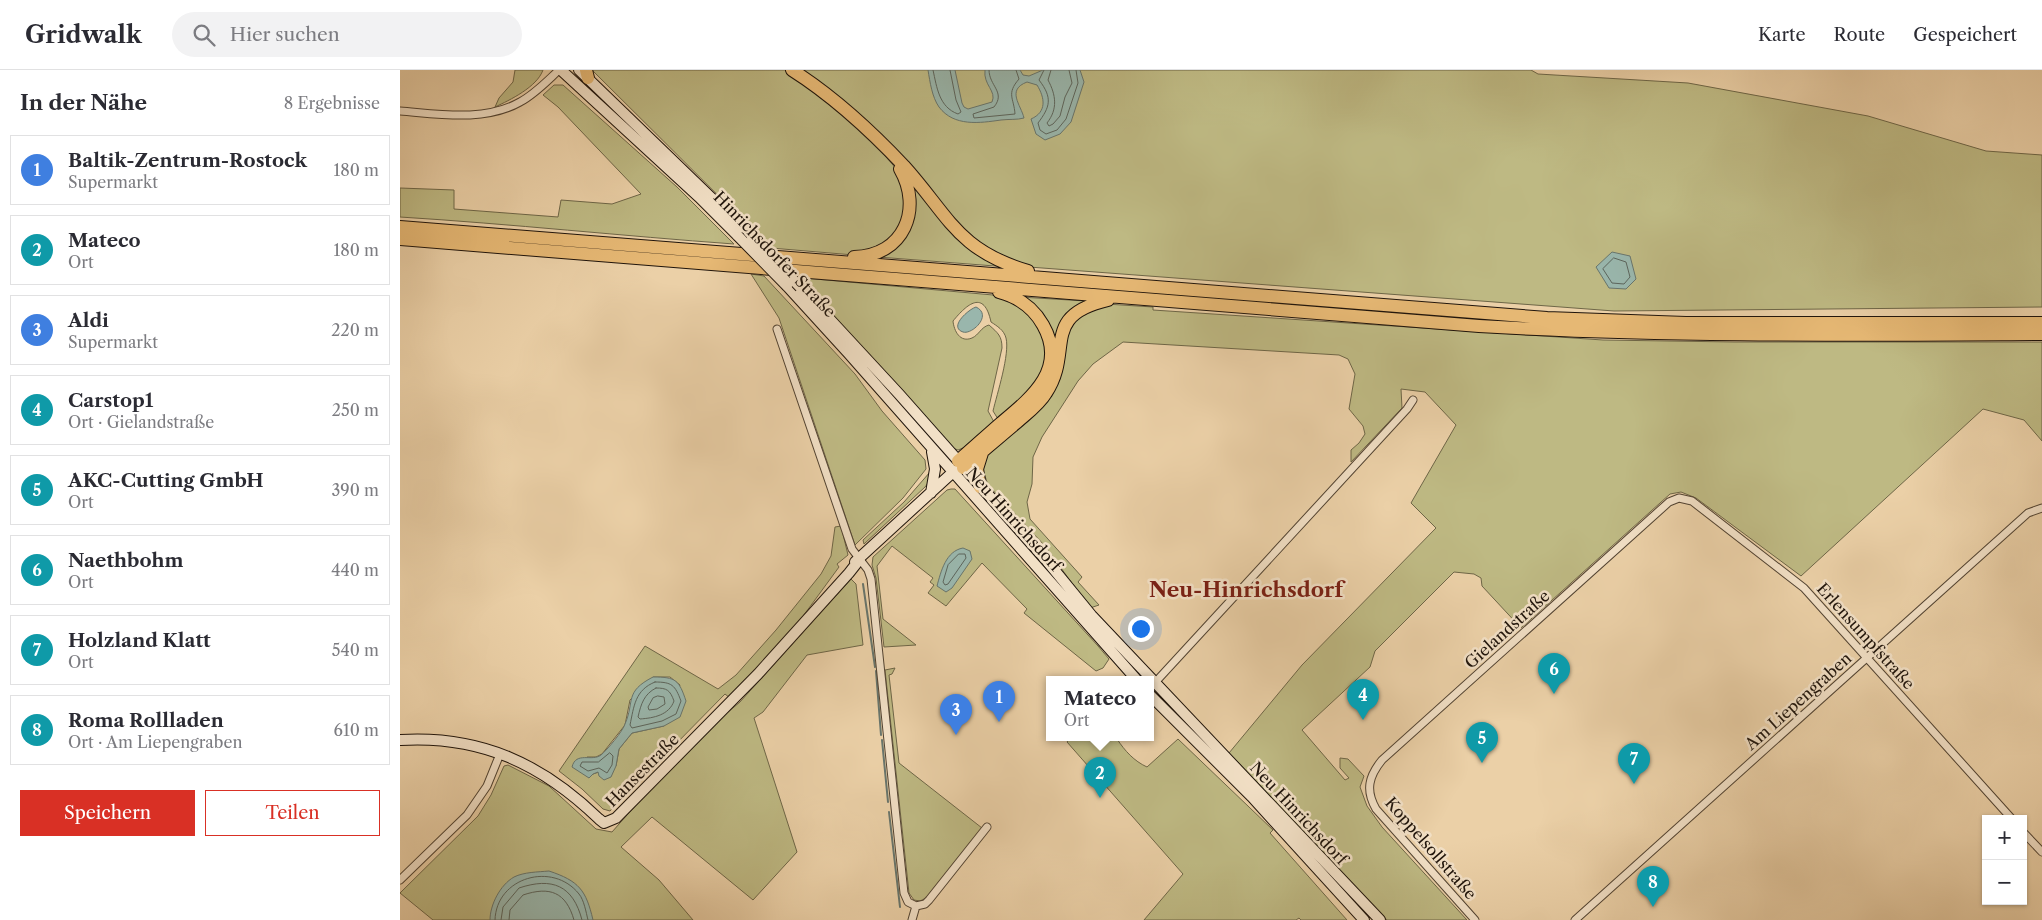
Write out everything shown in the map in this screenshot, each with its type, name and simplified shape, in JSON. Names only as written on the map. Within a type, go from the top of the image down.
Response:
[{"type":"highway","points":[[792,70],[846,111],[877,140],[905,168],[953,228],[978,249],[988,256],[1017,268],[1063,279]]},
{"type":"highway","points":[[818,260],[861,257],[873,254],[888,247],[903,230],[910,208],[908,186],[900,170],[877,140]]},
{"type":"highway","points":[[400,227],[1479,314],[1686,323],[2042,323]]},
{"type":"highway","points":[[400,239],[1479,326],[1601,333],[1766,335],[2042,334]]},
{"type":"highway","points":[[958,467],[1036,392],[1047,375],[1050,355],[1049,342],[1044,327],[1028,305],[1014,296],[967,284]]},
{"type":"highway","points":[[958,467],[985,449],[1035,406],[1046,393],[1056,373],[1062,331],[1070,318],[1086,306],[1121,297]]},
{"type":"highway","points":[[980,486],[977,466],[980,456],[985,449]]},
{"type":"main road","name":"Hinrichsdorfer Straße","points":[[560,70],[699,197],[787,286],[850,354],[931,448],[958,467]]},
{"type":"main road","name":"Hinrichsdorfer Straße","points":[[584,73],[752,237],[800,287],[958,467]]},
{"type":"main road","points":[[931,448],[935,467],[931,492]]},
{"type":"main road","name":"Neu Hinrichsdorf","points":[[958,467],[980,486],[1047,561],[1143,676]]},
{"type":"main road","name":"Neu Hinrichsdorf","points":[[732,700],[778,653],[850,573],[860,559],[958,467]]},
{"type":"main road","name":"Neu Hinrichsdorf","points":[[958,467],[1133,676]]},
{"type":"main road","name":"Neu Hinrichsdorf","points":[[1154,688],[1165,694],[1380,920]]},
{"type":"main road","name":"Neu Hinrichsdorf","points":[[1154,699],[1252,796],[1311,859],[1364,920]]},
{"type":"main road","name":"Hansestraße","points":[[400,740],[438,740],[474,745],[500,754],[542,773],[570,792],[604,823],[616,818],[732,700]]},
{"type":"street","points":[[400,111],[468,115],[488,113],[522,101],[560,70]]},
{"type":"street","points":[[776,329],[852,549],[869,574],[874,598],[904,893],[908,902],[916,906],[925,904],[988,827]]},
{"type":"street","points":[[1154,683],[1407,409],[1413,400]]},
{"type":"street","name":"Erlensumpfstraße","points":[[1679,498],[1692,501],[1794,579],[1818,602],[2008,815]]},
{"type":"street","name":"Gielandstraße","points":[[1370,792],[1369,783],[1372,775],[1382,760],[1669,502],[1679,498]]},
{"type":"street","name":"Am Liepengraben","points":[[1575,920],[2028,513],[2042,508]]},
{"type":"street","points":[[400,880],[467,815],[487,786],[500,754]]},
{"type":"street","name":"Koppelsollstraße","points":[[1370,792],[1372,802],[1383,818],[1475,920]]},
{"type":"street","points":[[2027,836],[2042,852]]},
{"type":"street","points":[[912,920],[916,906]]},
{"type":"shaded area","points":[[515,70],[543,70],[529,87],[515,97],[495,107],[499,98],[513,82]]},
{"type":"shaded area","points":[[592,70],[785,70],[865,132],[898,171],[908,207],[892,240],[854,255],[771,248]]},
{"type":"shaded area","points":[[800,70],[1531,70],[1538,74],[1688,83],[1868,116],[1986,151],[2042,155],[2042,307],[1614,311],[1029,267],[989,253]]},
{"type":"shaded area","points":[[554,85],[563,85],[677,187],[734,244],[400,217],[400,188],[454,190],[454,209],[558,217],[561,200],[612,204],[641,194],[558,107],[543,95]]},
{"type":"shaded area","points":[[907,174],[920,191],[1008,267],[878,257],[901,240]]},
{"type":"shaded area","points":[[751,274],[764,276],[855,374],[882,411],[925,460],[926,469],[903,498],[855,545],[779,318]]},
{"type":"shaded area","points":[[804,278],[1004,296],[1025,307],[1046,339],[1047,364],[1033,389],[998,419],[993,411],[1005,364],[1006,338],[1002,330],[991,322],[988,312],[980,303],[969,305],[964,309],[953,321],[958,335],[964,339],[972,338],[989,325],[999,335],[1002,348],[988,411],[994,422],[958,450],[950,447],[814,296],[816,294],[804,282]]},
{"type":"shaded area","points":[[1020,297],[1086,301],[1078,307],[1055,364],[1027,407],[1053,347]]},
{"type":"shaded area","points":[[1106,304],[1153,307],[1153,310],[1603,340],[2042,342],[2042,441],[2024,420],[1983,409],[1801,576],[1696,498],[1681,492],[1670,494],[1521,628],[1482,586],[1481,578],[1474,574],[1454,572],[1375,651],[1370,667],[1302,730],[1345,780],[1349,778],[1340,768],[1340,758],[1348,759],[1364,776],[1360,787],[1367,806],[1382,827],[1467,920],[1387,920],[1229,753],[1302,665],[1436,528],[1411,503],[1456,425],[1425,392],[1401,389],[1402,408],[1351,462],[1351,450],[1365,434],[1363,426],[1349,409],[1355,374],[1348,359],[1339,355],[1123,342],[1093,364],[1078,381],[1042,437],[1033,457],[1032,484],[1027,502],[1030,519],[1082,577],[1078,582],[1099,605],[1090,608],[1045,546],[988,485],[983,470],[985,458],[992,447],[1039,408],[1072,320]]},
{"type":"shaded area","points":[[930,472],[929,482],[925,487],[864,544],[863,540],[904,502]]},
{"type":"shaded area","points":[[955,489],[1098,646],[1109,659],[1103,668],[1096,671],[1024,613],[1027,609],[982,563],[946,606],[928,593],[934,585],[930,582],[933,578],[892,546],[877,566],[883,619],[916,645],[884,647],[876,578],[872,565],[873,557],[947,490]]},
{"type":"shaded area","points":[[841,526],[848,555],[837,564],[839,567],[798,623],[730,698],[725,694],[610,811],[603,809],[559,771],[645,646],[718,689],[736,675],[776,630],[821,574],[831,556],[835,527]],"holes":[[[653,677],[670,677],[680,685],[664,726],[632,733],[619,749],[616,766],[593,774],[589,778],[587,757],[596,757],[602,754],[625,725],[630,700]]]},
{"type":"shaded area","points":[[851,579],[856,584],[863,645],[807,655],[763,712],[754,718],[797,852],[753,900],[652,817],[621,847],[659,880],[693,920],[433,920],[400,893],[478,816],[491,795],[504,766],[508,765],[549,786],[596,829],[612,832],[650,789],[709,728],[740,702]]},
{"type":"shaded area","points":[[895,668],[892,674],[889,675],[899,763],[982,828],[926,898],[920,901],[914,900],[909,893],[885,670]]},
{"type":"shaded area","points":[[1178,739],[1273,830],[1270,833],[1347,920],[1301,920],[1299,918],[1296,920],[1144,920],[1183,874],[1067,742],[1118,741],[1130,755],[1147,767]]},
{"type":"water","points":[[928,70],[955,70],[962,103],[968,109],[992,102],[993,94],[986,80],[985,70],[1020,70],[1023,75],[1029,76],[1043,70],[1080,70],[1084,82],[1071,122],[1060,134],[1045,140],[1036,134],[1031,119],[1040,113],[1043,104],[1042,95],[1037,85],[1027,82],[1017,89],[1016,98],[1024,118],[985,122],[960,121],[952,118],[939,107],[933,94]]},
{"type":"water","points":[[1612,252],[1630,256],[1636,279],[1626,289],[1609,288],[1596,267]]},
{"type":"water","points":[[976,307],[981,310],[982,315],[979,324],[976,328],[967,332],[959,330],[958,326],[961,318]]},
{"type":"water","points":[[963,548],[970,551],[972,559],[952,588],[946,592],[937,586],[943,568],[952,553]]},
{"type":"water","points":[[653,677],[672,679],[679,684],[686,701],[680,717],[664,726],[632,733],[619,749],[616,766],[611,777],[604,780],[599,776],[598,772],[589,778],[572,767],[577,759],[597,757],[607,749],[624,727],[634,692],[644,682]]},
{"type":"water","points":[[549,871],[568,879],[580,888],[587,901],[593,920],[490,920],[492,908],[504,885],[514,877],[522,874]]},
{"type":"waterway","points":[[863,584],[875,667]]},
{"type":"waterway","points":[[876,671],[881,735]]},
{"type":"waterway","points":[[882,740],[888,802]]},
{"type":"waterway","points":[[889,812],[900,907]]},
{"type":"place","name":"Naethbohm","points":[[1554,694]]},
{"type":"place","name":"Carstop1","points":[[1363,720]]},
{"type":"place","name":"Baltik-Zentrum-Rostock","points":[[999,722]]},
{"type":"place","name":"Aldi","points":[[956,735]]},
{"type":"place","name":"AKC-Cutting GmbH","points":[[1482,763]]},
{"type":"place","name":"Holzland Klatt","points":[[1634,784]]},
{"type":"place","name":"Mateco","points":[[1100,798]]},
{"type":"place","name":"Roma Rollladen","points":[[1653,907]]},
{"type":"district","name":"Neu-Hinrichsdorf","points":[[1246,590]]}]
